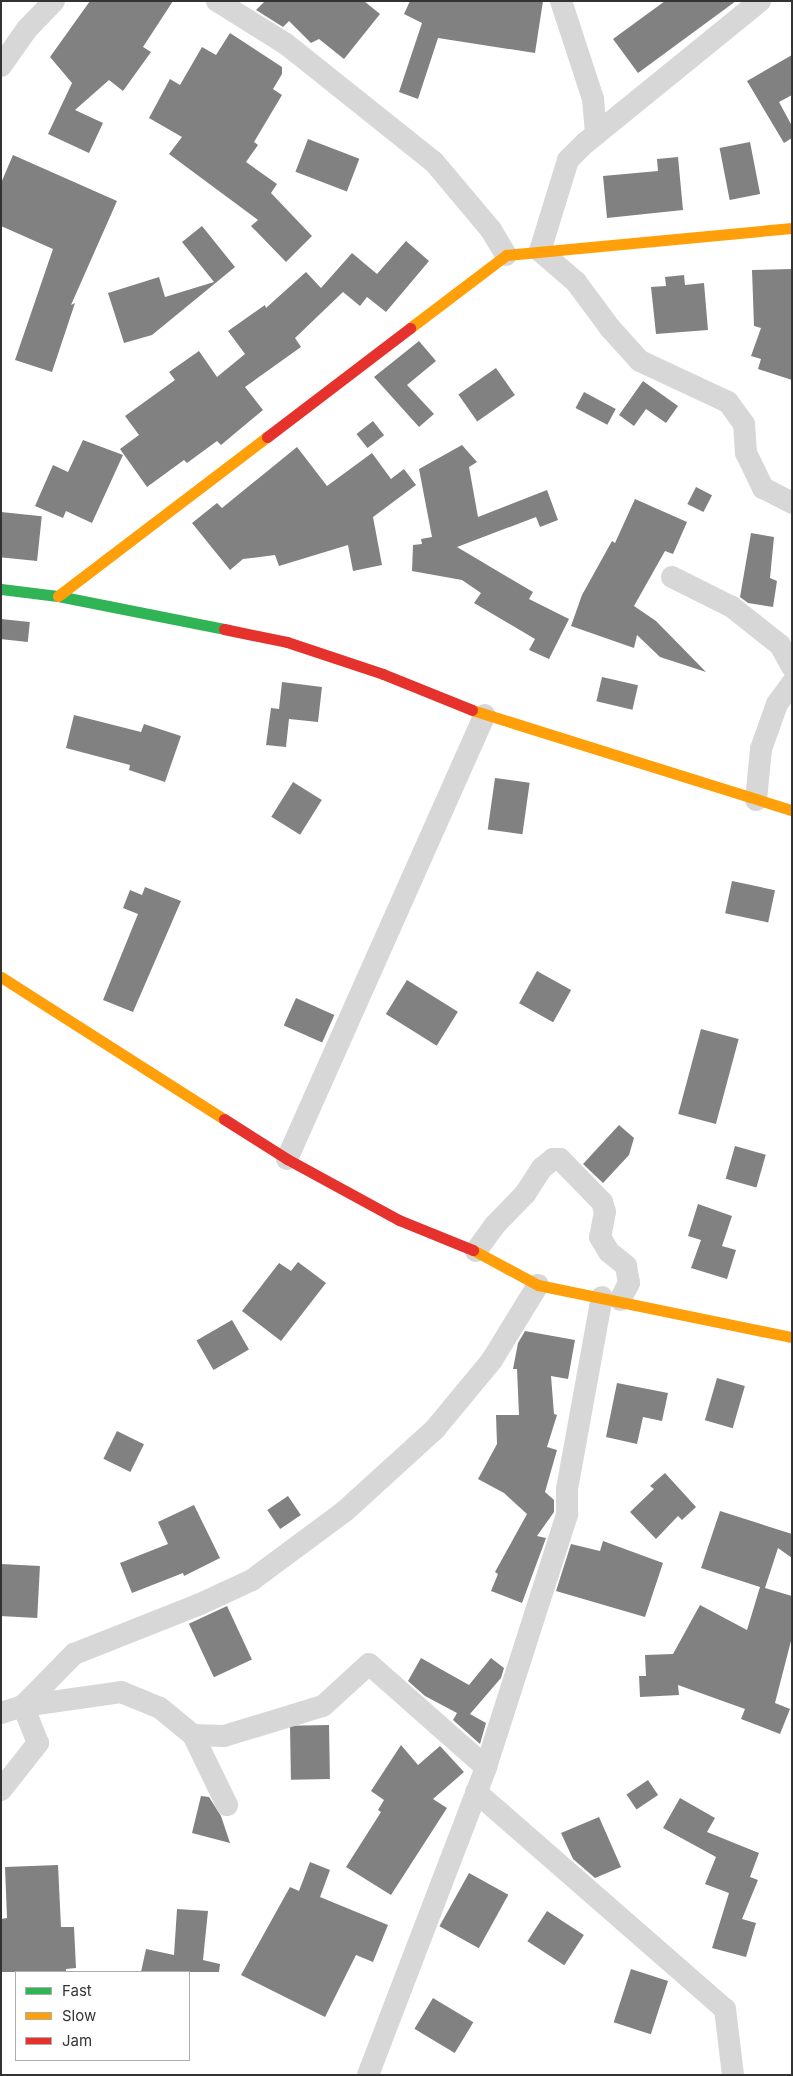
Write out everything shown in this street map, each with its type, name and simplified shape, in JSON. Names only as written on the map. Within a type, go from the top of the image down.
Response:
[{"type":"street","points":[[1,66],[27,29],[54,1]]},
{"type":"street","points":[[217,1],[286,44],[434,162],[491,230],[506,255]]},
{"type":"street","points":[[561,1],[593,100],[596,134]]},
{"type":"street","points":[[540,251],[568,160],[596,134],[760,1]]},
{"type":"street","points":[[58,596],[506,255],[792,228]]},
{"type":"street","points":[[540,251],[576,282],[610,328],[640,361],[728,402],[744,424],[746,453],[763,488],[792,502]]},
{"type":"street","points":[[672,577],[732,608],[780,645],[792,667]]},
{"type":"street","points":[[1,589],[58,596],[287,642],[383,674],[485,715],[792,810]]},
{"type":"street","points":[[756,800],[762,749],[778,704],[792,683]]},
{"type":"street","points":[[287,1158],[485,715]]},
{"type":"street","points":[[1,977],[287,1158],[399,1220],[476,1251],[538,1284],[792,1337]]},
{"type":"street","points":[[368,2075],[486,1767],[567,1514],[567,1489],[611,1299],[628,1283],[626,1266],[609,1252],[600,1237],[605,1212],[602,1202],[560,1159],[553,1159],[542,1168],[525,1194],[494,1226],[476,1251]]},
{"type":"street","points":[[23,1706],[74,1654],[198,1606],[252,1580],[345,1511],[435,1429],[492,1360],[538,1284]]},
{"type":"street","points":[[193,1735],[224,1736],[323,1706],[369,1664],[486,1767]]},
{"type":"street","points":[[1,1713],[23,1706],[121,1692],[160,1708],[193,1735],[228,1805]]},
{"type":"street","points":[[1,1790],[38,1742],[23,1706]]},
{"type":"street","points":[[476,1792],[725,2009],[733,2075]]},
{"type":"building","points":[[90,1],[173,1],[143,47],[151,52],[123,91],[109,80],[75,110],[103,123],[89,153],[48,134],[72,83],[50,57]]},
{"type":"building","points":[[265,1],[364,1],[380,14],[344,59],[319,39],[311,43],[289,21],[283,27],[256,10]]},
{"type":"building","points":[[410,1],[543,1],[535,53],[438,38],[418,99],[399,92],[422,23],[404,14]]},
{"type":"building","points":[[665,1],[736,1],[638,73],[613,39]]},
{"type":"building","points":[[230,33],[282,67],[282,74],[273,89],[282,95],[254,142],[258,145],[246,162],[277,184],[271,193],[312,236],[286,262],[251,226],[258,220],[169,154],[182,137],[149,118],[170,79],[180,85],[202,47],[216,55]]},
{"type":"building","points":[[792,55],[792,95],[779,102],[792,126],[792,138],[784,143],[747,81]]},
{"type":"building","points":[[308,139],[359,159],[347,191],[295,172]]},
{"type":"building","points":[[750,142],[760,194],[730,200],[720,148]]},
{"type":"building","points":[[13,155],[117,201],[71,305],[75,303],[52,372],[15,360],[53,249],[1,226],[1,183]]},
{"type":"building","points":[[678,157],[683,210],[607,218],[603,176],[658,171],[657,159]]},
{"type":"building","points":[[202,226],[235,267],[152,335],[124,343],[108,293],[159,277],[165,297],[214,282],[182,242]]},
{"type":"building","points":[[406,241],[429,261],[386,312],[367,297],[360,306],[343,292],[295,338],[301,347],[245,387],[263,410],[221,445],[217,441],[187,463],[184,460],[147,487],[120,449],[139,435],[125,416],[175,380],[169,372],[199,351],[217,377],[245,354],[228,331],[265,305],[266,308],[306,272],[321,288],[352,253],[377,274]]},
{"type":"building","points":[[792,269],[792,380],[758,369],[761,359],[751,356],[761,328],[754,326],[752,270]]},
{"type":"building","points":[[684,275],[685,285],[704,283],[708,330],[656,334],[651,287],[666,286],[665,277]]},
{"type":"building","points":[[419,341],[436,361],[407,385],[434,414],[419,427],[374,377]]},
{"type":"building","points":[[496,368],[515,395],[477,421],[458,394]]},
{"type":"building","points":[[643,381],[678,406],[666,423],[646,409],[634,426],[619,415]]},
{"type":"building","points":[[584,392],[616,409],[607,425],[576,408]]},
{"type":"building","points":[[373,421],[384,435],[368,448],[356,434]]},
{"type":"building","points":[[83,440],[123,455],[92,523],[66,511],[63,518],[35,506],[53,465],[68,472]]},
{"type":"building","points":[[462,445],[477,462],[469,467],[478,517],[547,490],[558,520],[540,527],[536,517],[457,547],[533,592],[529,599],[569,619],[549,659],[529,650],[535,639],[474,603],[481,593],[462,580],[412,571],[413,545],[422,544],[421,539],[432,537],[419,469]]},
{"type":"building","points":[[297,447],[327,486],[372,453],[391,479],[404,469],[416,485],[373,517],[382,565],[353,571],[348,545],[279,566],[275,555],[243,559],[230,570],[192,523],[217,503],[222,508]]},
{"type":"building","points":[[696,487],[712,495],[703,512],[687,504]]},
{"type":"building","points":[[635,499],[687,522],[673,554],[665,551],[634,606],[656,621],[706,672],[660,657],[637,635],[634,648],[571,626],[582,595],[612,541],[615,543]]},
{"type":"building","points":[[1,512],[42,516],[37,561],[1,557]]},
{"type":"building","points":[[751,533],[774,537],[770,578],[777,581],[773,607],[748,603],[740,597]]},
{"type":"building","points":[[1,619],[30,622],[28,642],[1,639]]},
{"type":"building","points":[[602,677],[638,685],[632,710],[596,701]]},
{"type":"building","points":[[282,682],[322,687],[318,722],[289,719],[286,747],[266,745],[271,708],[279,709]]},
{"type":"building","points":[[74,715],[141,732],[144,724],[181,736],[165,782],[129,770],[130,765],[66,748]]},
{"type":"building","points":[[495,778],[530,783],[522,834],[488,829]]},
{"type":"building","points":[[293,782],[322,800],[300,835],[271,817]]},
{"type":"building","points":[[732,881],[775,890],[768,922],[725,913]]},
{"type":"building","points":[[145,887],[181,901],[133,1012],[103,1000],[138,914],[123,908],[130,890],[142,895]]},
{"type":"building","points":[[537,971],[571,990],[553,1022],[519,1003]]},
{"type":"building","points":[[407,980],[458,1012],[437,1046],[386,1014]]},
{"type":"building","points":[[296,998],[334,1015],[322,1042],[284,1025]]},
{"type":"building","points":[[701,1029],[739,1039],[716,1124],[678,1114]]},
{"type":"building","points":[[619,1125],[634,1138],[629,1155],[603,1183],[583,1164]]},
{"type":"building","points":[[735,1146],[766,1155],[756,1188],[726,1179]]},
{"type":"building","points":[[698,1204],[732,1216],[722,1246],[736,1250],[727,1279],[691,1268],[701,1240],[688,1236]]},
{"type":"building","points":[[298,1262],[326,1283],[281,1341],[242,1311],[279,1263],[291,1271]]},
{"type":"building","points":[[232,1320],[249,1349],[213,1370],[196,1340]]},
{"type":"building","points":[[525,1331],[575,1340],[568,1379],[551,1376],[554,1414],[557,1415],[547,1447],[557,1450],[545,1492],[554,1500],[554,1512],[537,1536],[546,1538],[522,1603],[491,1591],[498,1574],[495,1572],[527,1514],[504,1493],[478,1479],[497,1444],[496,1415],[519,1415],[517,1369],[513,1369],[518,1343]]},
{"type":"building","points":[[717,1378],[745,1386],[733,1428],[705,1420]]},
{"type":"building","points":[[617,1383],[668,1393],[662,1421],[643,1417],[637,1444],[606,1437]]},
{"type":"building","points":[[117,1431],[144,1444],[130,1472],[103,1459]]},
{"type":"building","points":[[665,1473],[696,1507],[682,1520],[678,1516],[656,1539],[630,1512],[654,1489],[650,1486]]},
{"type":"building","points":[[288,1496],[301,1515],[280,1529],[267,1510]]},
{"type":"building","points":[[194,1505],[220,1558],[184,1576],[183,1573],[132,1593],[120,1563],[168,1544],[158,1522]]},
{"type":"building","points":[[720,1511],[792,1534],[792,1558],[778,1548],[765,1588],[792,1596],[792,1637],[775,1703],[790,1709],[780,1734],[741,1719],[745,1709],[678,1685],[679,1695],[640,1697],[639,1676],[646,1676],[645,1655],[673,1654],[700,1605],[747,1630],[760,1587],[701,1568]]},
{"type":"building","points":[[603,1541],[663,1563],[645,1617],[556,1591],[571,1544],[600,1551]]},
{"type":"building","points":[[1,1564],[40,1566],[37,1618],[1,1616]]},
{"type":"building","points":[[227,1606],[252,1659],[214,1677],[189,1624]]},
{"type":"building","points":[[421,1658],[469,1685],[491,1658],[504,1668],[501,1678],[470,1714],[486,1723],[480,1744],[453,1720],[457,1713],[425,1696],[408,1681]]},
{"type":"building","points":[[329,1725],[330,1779],[291,1780],[290,1726]]},
{"type":"building","points":[[401,1745],[418,1765],[440,1746],[464,1772],[433,1799],[447,1808],[391,1895],[346,1867],[381,1812],[378,1810],[384,1800],[371,1791]]},
{"type":"building","points":[[648,1780],[658,1795],[637,1809],[626,1795]]},
{"type":"building","points":[[201,1796],[209,1797],[221,1816],[230,1843],[192,1833]]},
{"type":"building","points":[[680,1798],[715,1818],[707,1832],[759,1853],[750,1877],[758,1880],[742,1919],[756,1923],[746,1957],[712,1948],[729,1893],[705,1884],[716,1857],[663,1828]]},
{"type":"building","points":[[599,1817],[621,1867],[595,1878],[573,1859],[561,1833]]},
{"type":"building","points":[[310,1862],[330,1870],[320,1897],[388,1925],[373,1962],[356,1955],[325,2017],[241,1975],[290,1887],[299,1891]]},
{"type":"building","points":[[58,1865],[61,1927],[74,1927],[76,1968],[66,1969],[66,1971],[1,1972],[1,1919],[7,1918],[5,1867]]},
{"type":"building","points":[[469,1873],[508,1895],[479,1948],[439,1926]]},
{"type":"building","points":[[177,1909],[208,1911],[203,1960],[220,1964],[219,1972],[141,1971],[146,1949],[174,1955]]},
{"type":"building","points":[[547,1911],[584,1935],[564,1965],[527,1941]]},
{"type":"building","points":[[631,1969],[668,1981],[651,2034],[614,2022]]},
{"type":"building","points":[[433,1998],[473,2022],[455,2053],[414,2029]]},
{"type":"traffic: fast","points":[[1,589],[58,596],[224,629]]},
{"type":"traffic: slow","points":[[410,328],[506,255],[792,228]]},
{"type":"traffic: slow","points":[[58,596],[267,437]]},
{"type":"traffic: slow","points":[[472,710],[792,810]]},
{"type":"traffic: slow","points":[[1,977],[224,1119]]},
{"type":"traffic: slow","points":[[473,1250],[538,1285],[792,1337]]},
{"type":"traffic: jam","points":[[267,437],[410,328]]},
{"type":"traffic: jam","points":[[224,629],[287,642],[383,674],[472,710]]},
{"type":"traffic: jam","points":[[224,1119],[287,1159],[399,1220],[473,1250]]}]
